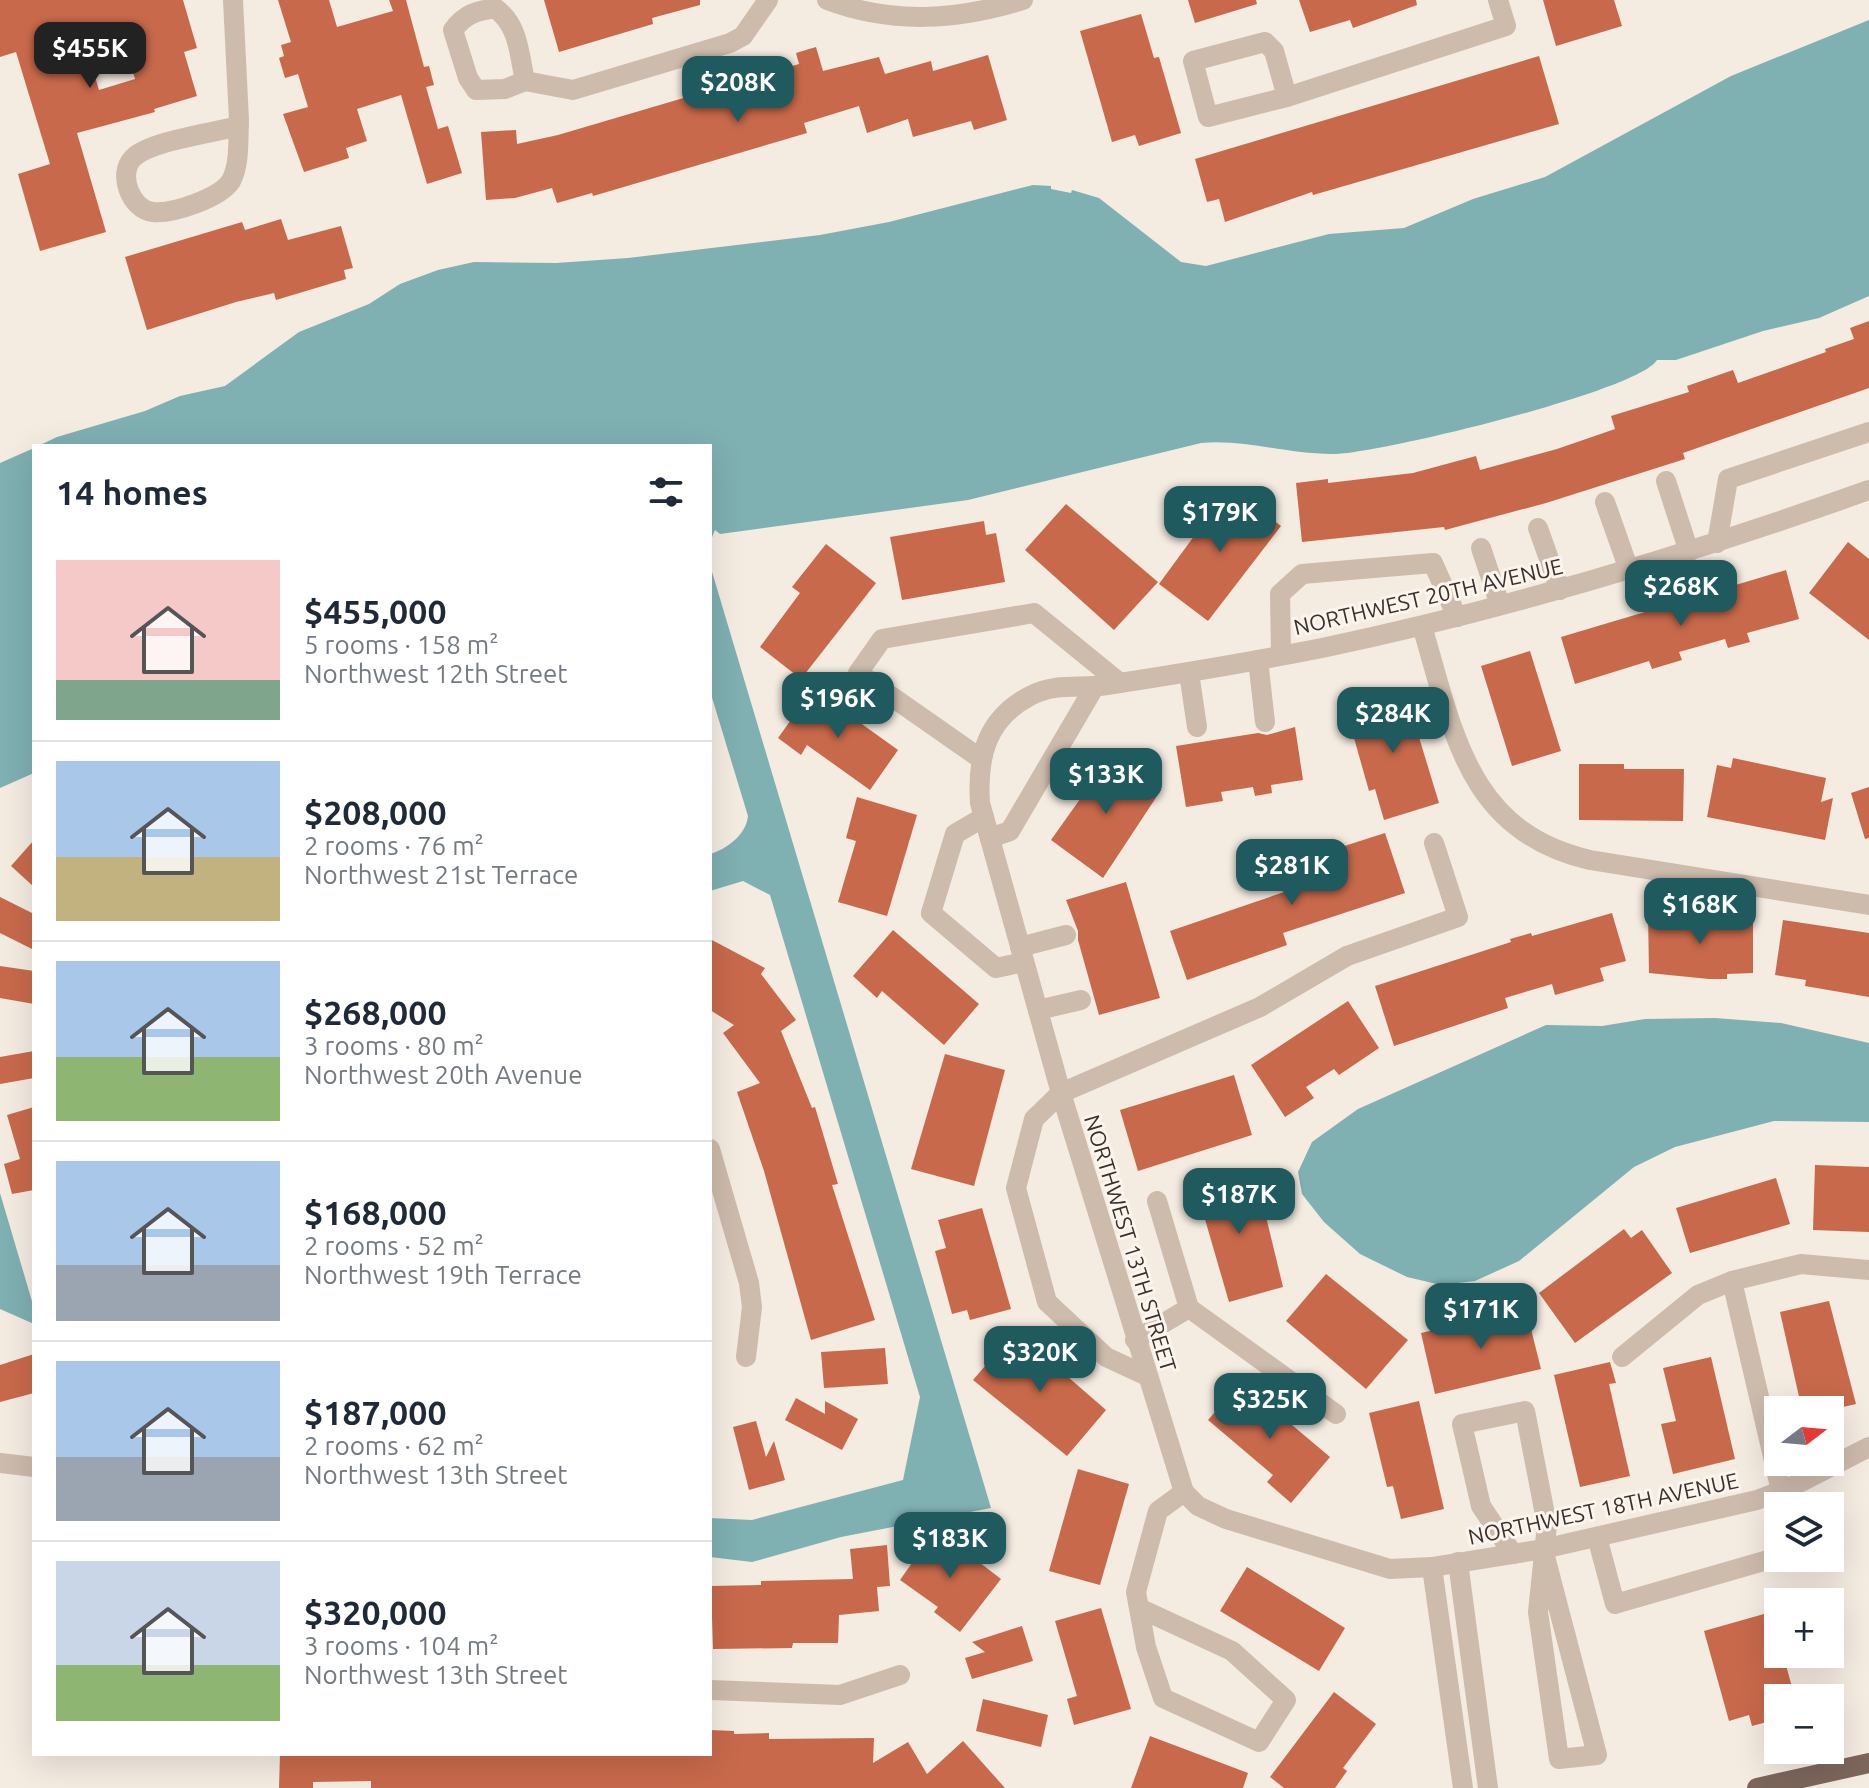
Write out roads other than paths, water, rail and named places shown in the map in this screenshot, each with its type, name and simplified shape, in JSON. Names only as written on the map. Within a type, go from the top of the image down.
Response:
[{"type":"main road","points":[[1757,1788],[1869,1763]]},
{"type":"street","points":[[233,0],[239,126],[237,162],[223,191],[204,201],[154,212],[144,209],[133,198],[126,182],[126,169],[132,158],[148,149],[239,126]]},
{"type":"street","points":[[525,81],[573,90],[730,43],[743,36],[768,0]]},
{"type":"street","points":[[827,0],[881,15],[917,18],[953,17],[1022,0]]},
{"type":"street","points":[[1287,97],[1274,51],[1265,42],[1193,61],[1208,117],[1287,97],[1506,26],[1498,0]]},
{"type":"street","points":[[1717,543],[1728,479],[1869,432]]},
{"type":"street","points":[[1666,481],[1689,552]]},
{"type":"street","name":"NORTHWEST 20TH AVENUE","points":[[997,722],[1018,703],[1047,688],[1095,686],[1189,673],[1422,626],[1629,570],[1865,495]]},
{"type":"street","points":[[1605,502],[1629,570]]},
{"type":"street","points":[[1538,528],[1560,590]]},
{"type":"street","points":[[1481,548],[1500,605]]},
{"type":"street","points":[[1281,655],[1280,594],[1302,574],[1433,563],[1457,617]]},
{"type":"street","points":[[981,759],[858,673],[882,639],[1034,613],[1120,683]]},
{"type":"street","points":[[1422,626],[1462,757],[1497,809],[1533,838],[1561,853],[1590,860],[1869,905]]},
{"type":"street","points":[[1258,660],[1265,722]]},
{"type":"street","points":[[1189,673],[1197,727]]},
{"type":"street","points":[[990,838],[1010,831],[1095,686]]},
{"type":"street","name":"NORTHWEST 13TH STREET","points":[[997,722],[977,768],[984,817],[1061,1093],[1184,1492]]},
{"type":"street","points":[[984,817],[955,834],[931,913],[996,968],[1066,935]]},
{"type":"street","points":[[1147,1376],[1106,1357],[1047,1302],[1016,1188],[1034,1119],[1061,1093],[1260,1007],[1347,956],[1458,917],[1434,843]]},
{"type":"street","points":[[1038,1010],[1081,1000]]},
{"type":"street","points":[[712,1156],[749,1283],[752,1307],[746,1357]]},
{"type":"street","points":[[1157,1201],[1189,1308],[1336,1414]]},
{"type":"street","points":[[1622,1357],[1698,1295],[1732,1281],[1801,1264],[1869,1270]]},
{"type":"street","points":[[1732,1281],[1788,1492]]},
{"type":"street","points":[[1135,1340],[1189,1308]]},
{"type":"street","points":[[1513,1554],[1481,1506],[1462,1424],[1525,1411],[1547,1525],[1543,1549],[1538,1612],[1559,1759],[1597,1755],[1543,1549]]},
{"type":"street","name":"NORTHWEST 18TH AVENUE","points":[[1794,1492],[1869,1447]]},
{"type":"street","points":[[0,1463],[32,1467]]},
{"type":"street","points":[[1139,1608],[1232,1651],[1286,1700],[1259,1742],[1163,1698],[1146,1647],[1136,1592],[1158,1511],[1184,1492],[1198,1506],[1226,1519],[1390,1569],[1432,1567],[1463,1788]]},
{"type":"street","name":"NORTHWEST 18TH AVENUE","points":[[1432,1567],[1543,1549],[1764,1500]]},
{"type":"street","points":[[1597,1537],[1615,1604],[1764,1561]]},
{"type":"street","points":[[1458,1562],[1488,1788]]},
{"type":"street","points":[[712,1690],[840,1695],[900,1675]]},
{"type":"water","points":[[1869,20],[1869,296],[1819,318],[1763,331],[1676,360],[1657,360],[1640,373],[1559,403],[1402,443],[1336,454],[1235,443],[1201,443],[968,500],[720,534],[715,530],[712,537],[712,444],[42,444],[145,411],[180,396],[225,386],[299,332],[369,304],[400,284],[438,270],[474,262],[556,263],[628,258],[820,235],[889,222],[1033,185],[1051,186],[1051,189],[1071,193],[1072,190],[1099,198],[1181,262],[1206,266],[1329,234],[1404,228],[1473,199],[1545,177],[1731,76]]},
{"type":"water","points":[[32,449],[32,774],[0,788],[0,463]]},
{"type":"water","points":[[712,572],[991,1508],[841,1537],[752,1562],[712,1557],[712,1518],[752,1520],[903,1480],[920,1397],[770,895],[743,881],[712,890],[712,853],[735,840],[744,829],[748,816],[712,698]]},
{"type":"water","points":[[1715,1018],[1781,1023],[1869,1043],[1869,1122],[1774,1121],[1675,1147],[1634,1167],[1519,1261],[1475,1281],[1441,1285],[1407,1277],[1360,1254],[1324,1222],[1302,1194],[1298,1172],[1312,1142],[1358,1109],[1546,1025],[1602,1026],[1645,1019]]},
{"type":"water","points":[[0,1193],[32,1301],[32,1323],[0,1309]]}]
